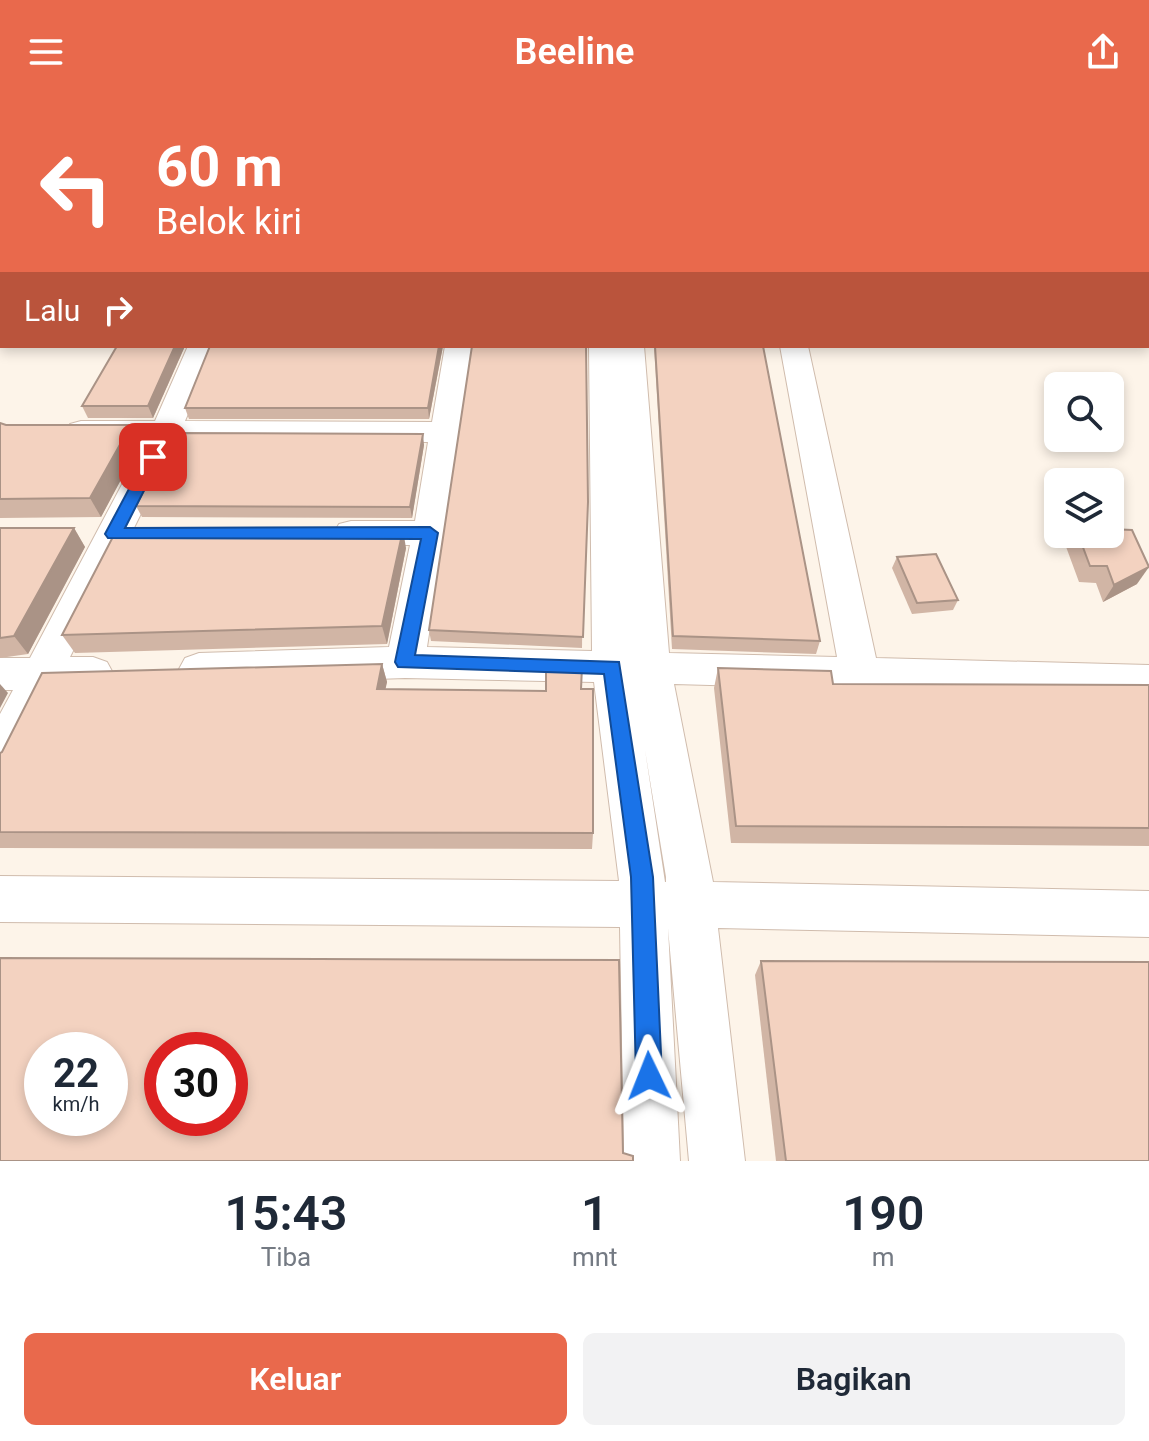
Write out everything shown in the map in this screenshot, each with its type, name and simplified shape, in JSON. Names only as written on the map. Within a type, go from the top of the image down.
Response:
[{"type":"street","points":[[0,755],[41,674],[130,534],[166,431],[201,348]]},
{"type":"street","points":[[405,662],[430,533],[459,348]]},
{"type":"street","points":[[603,348],[612,667],[668,905],[717,1161]]},
{"type":"street","points":[[630,348],[668,905],[652,1161]]},
{"type":"street","points":[[794,348],[860,673]]},
{"type":"street","points":[[48,431],[446,432]]},
{"type":"street","points":[[71,533],[130,534]]},
{"type":"street","points":[[319,533],[430,533]]},
{"type":"street","points":[[0,674],[405,662],[612,667]]},
{"type":"street","points":[[651,668],[1149,681]]},
{"type":"street","points":[[0,899],[668,905],[1149,914]]},
{"type":"building","points":[[116,348],[174,348],[148,406],[82,406]]},
{"type":"building","points":[[209,348],[439,348],[428,408],[185,408]]},
{"type":"building","points":[[472,348],[586,348],[588,502],[583,637],[429,630]]},
{"type":"building","points":[[655,348],[763,348],[820,641],[673,636]]},
{"type":"building","points":[[0,423],[131,425],[90,498],[0,499]]},
{"type":"building","points":[[173,433],[423,434],[410,507],[136,506]]},
{"type":"building","points":[[0,528],[74,528],[14,636],[0,638]]},
{"type":"building","points":[[117,529],[403,530],[382,626],[62,635]]},
{"type":"building","points":[[1124,530],[1132,530],[1149,567],[1114,585],[1107,566],[1090,566],[1083,548],[1124,548]]},
{"type":"building","points":[[936,554],[958,600],[917,603],[897,557]]},
{"type":"building","points":[[382,664],[377,689],[546,691],[546,666],[582,667],[581,689],[593,689],[593,833],[0,832],[0,753],[42,673]]},
{"type":"building","points":[[718,668],[831,671],[833,684],[1149,685],[1149,828],[736,826]]},
{"type":"building","points":[[0,958],[619,960],[623,1153],[633,1156],[633,1161],[0,1161]]},
{"type":"building","points":[[761,961],[1149,962],[1149,1161],[786,1161]]},
{"type":"route","points":[[153,457],[114,534],[430,533],[405,662],[612,667],[642,877],[649,1076]]}]
